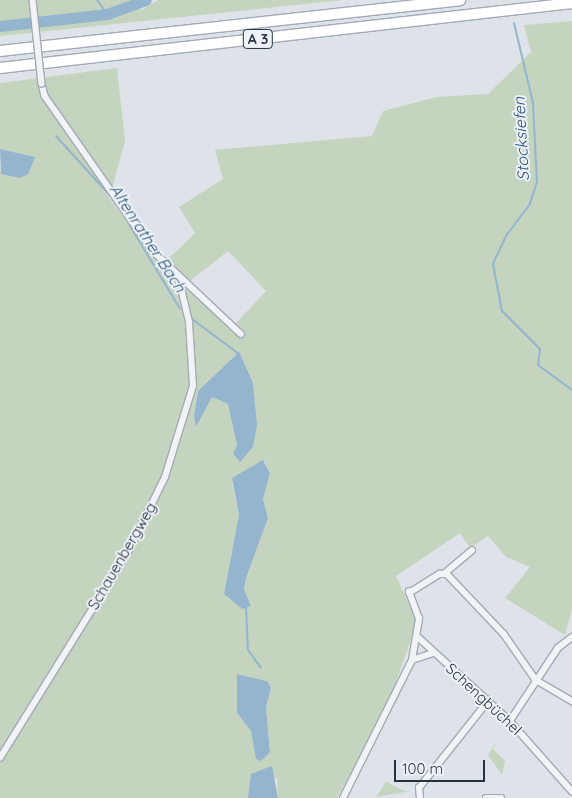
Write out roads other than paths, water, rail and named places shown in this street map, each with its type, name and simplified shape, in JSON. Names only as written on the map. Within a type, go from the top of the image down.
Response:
[{"type":"highway","name":"A 3","points":[[0,51],[460,0]]},
{"type":"highway","name":"A 3","points":[[0,68],[572,3]]},
{"type":"street","points":[[32,0],[44,96],[140,234],[178,276],[241,334]]},
{"type":"street","name":"Schauenbergweg","points":[[0,758],[129,550],[165,477],[193,386],[189,322],[178,276]]},
{"type":"street","points":[[343,798],[412,660],[417,636],[418,611],[409,592],[445,573],[472,550]]},
{"type":"street","points":[[445,573],[504,634],[536,680],[572,701]]},
{"type":"street","name":"Schengbüchel","points":[[417,636],[489,700],[572,791]]},
{"type":"street","points":[[510,721],[561,644],[572,637]]},
{"type":"street","name":"Schengbüchel","points":[[412,660],[434,653]]},
{"type":"street","points":[[420,798],[419,788],[489,700]]},
{"type":"street","points":[[486,798],[501,798]]},
{"type":"water","points":[[0,149],[35,157],[28,174],[20,178],[1,174]]},
{"type":"water","points":[[239,352],[253,383],[257,425],[253,447],[240,462],[233,454],[237,445],[228,404],[212,397],[196,427],[194,416],[198,391]]},
{"type":"water","points":[[263,460],[270,473],[263,499],[268,518],[246,578],[244,589],[251,606],[242,609],[224,594],[239,515],[232,478]]},
{"type":"water","points":[[237,674],[267,681],[271,688],[266,708],[270,752],[261,761],[256,759],[251,731],[237,713]]},
{"type":"water","points":[[272,766],[278,798],[248,798],[251,774]]},
{"type":"waterway","points":[[97,0],[107,14]]},
{"type":"waterway","points":[[0,26],[107,14],[146,0]]},
{"type":"waterway","name":"Stocksiefen","points":[[514,23],[533,103],[537,182],[530,204],[506,236],[493,264],[502,311],[540,349],[538,365],[572,390]]},
{"type":"waterway","name":"Altenrather Bach","points":[[56,136],[114,200]]},
{"type":"waterway","name":"Altenrather Bach","points":[[117,204],[180,309]]},
{"type":"waterway","name":"Altenrather Bach","points":[[192,319],[239,354]]},
{"type":"waterway","name":"Altenrather Bach","points":[[246,608],[248,650],[261,668]]}]
